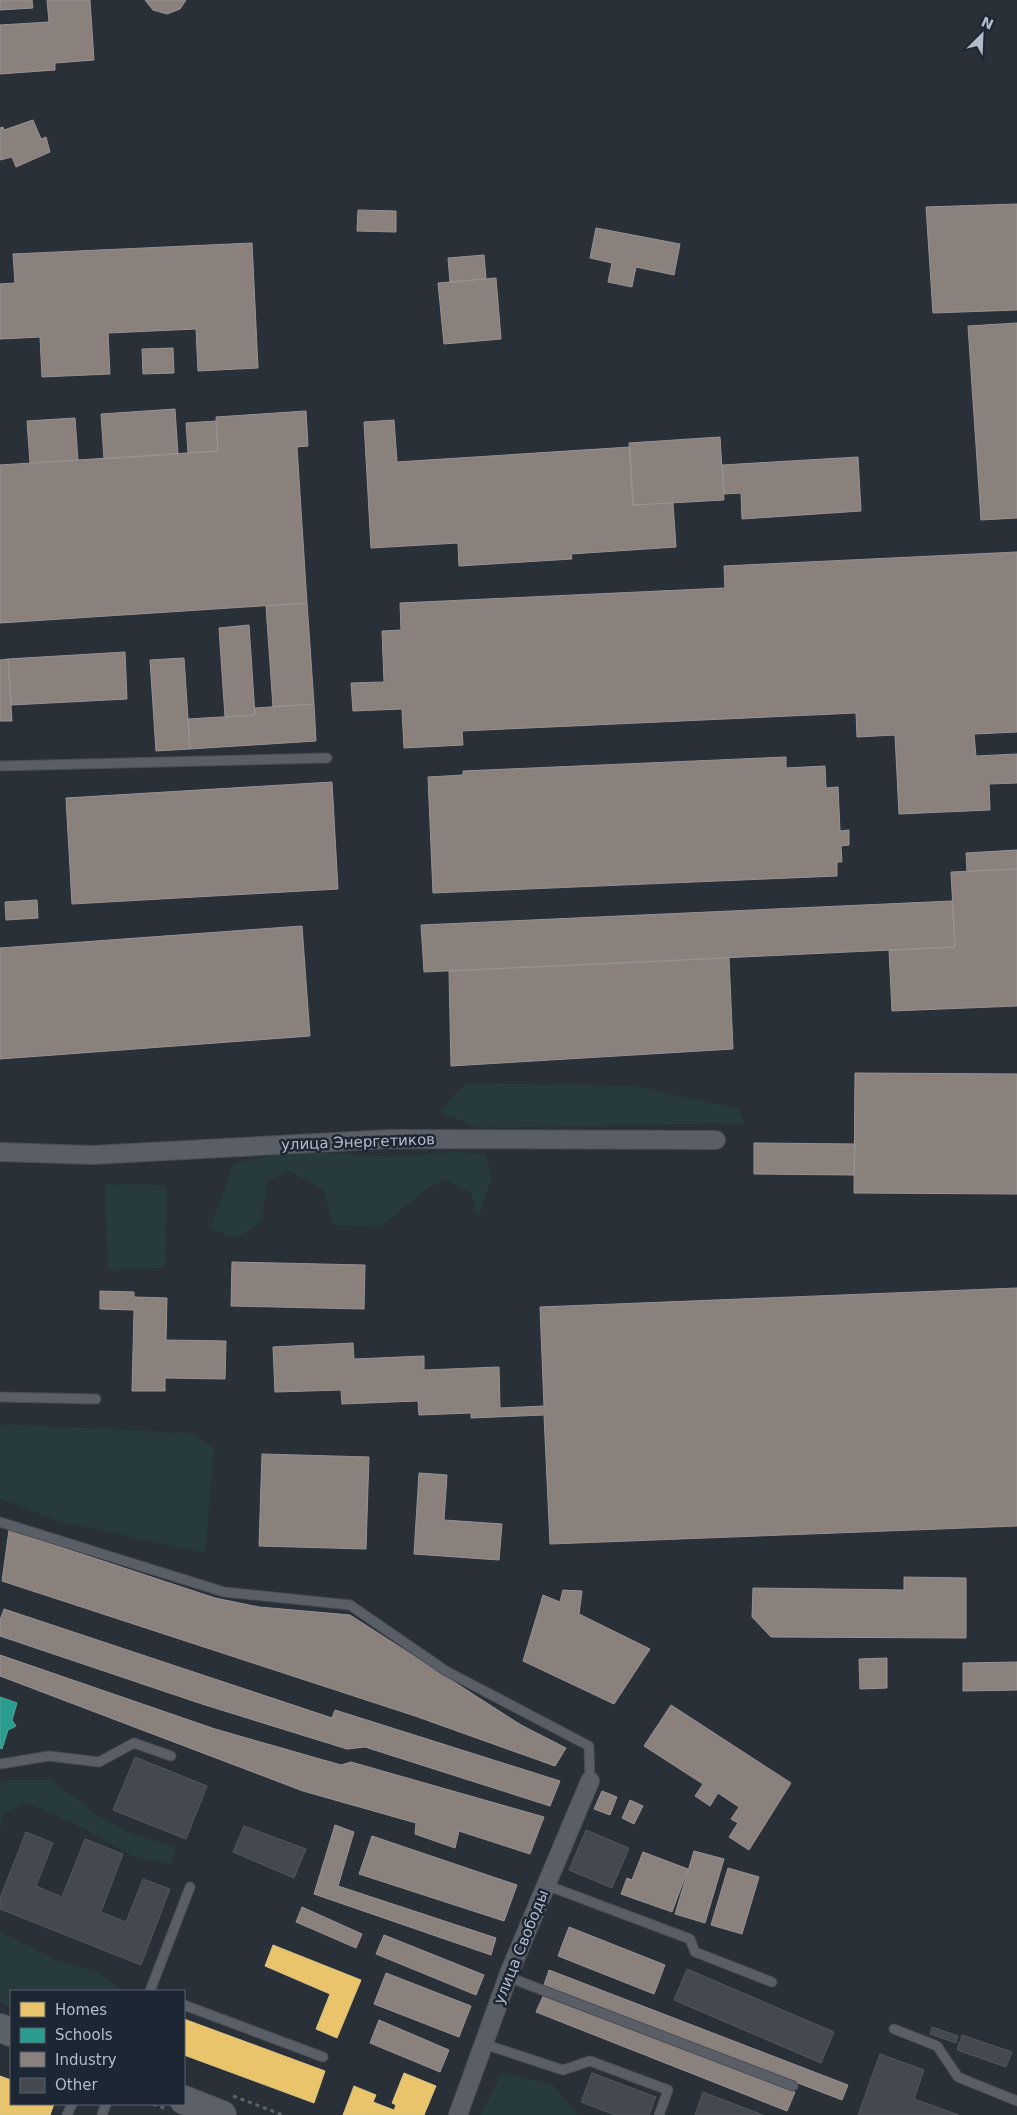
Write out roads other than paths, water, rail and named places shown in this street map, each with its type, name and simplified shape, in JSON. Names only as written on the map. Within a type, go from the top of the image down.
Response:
[{"type":"main road","points":[[185,2100],[222,2115]]},
{"type":"street","name":"улица Энергетиков","points":[[0,1152],[92,1155],[390,1139],[716,1140]]},
{"type":"street","name":"улица Свободы","points":[[458,2115],[508,1977],[590,1781]]},
{"type":"lane","points":[[0,766],[327,758]]},
{"type":"lane","points":[[0,1397],[96,1399]]},
{"type":"lane","points":[[0,1522],[224,1592],[350,1604],[446,1671],[589,1746],[590,1781]]},
{"type":"lane","points":[[0,1764],[49,1756],[98,1762],[134,1743],[171,1756]]},
{"type":"lane","points":[[546,1884],[690,1940],[695,1952],[772,1982]]},
{"type":"lane","points":[[150,1990],[190,1887]]},
{"type":"lane","points":[[508,1977],[793,2086]]},
{"type":"lane","points":[[185,2005],[323,2057]]},
{"type":"lane","points":[[894,2029],[937,2046],[958,2077],[1017,2102]]},
{"type":"lane","points":[[484,2044],[563,2070],[590,2061],[668,2090],[659,2115]]}]
